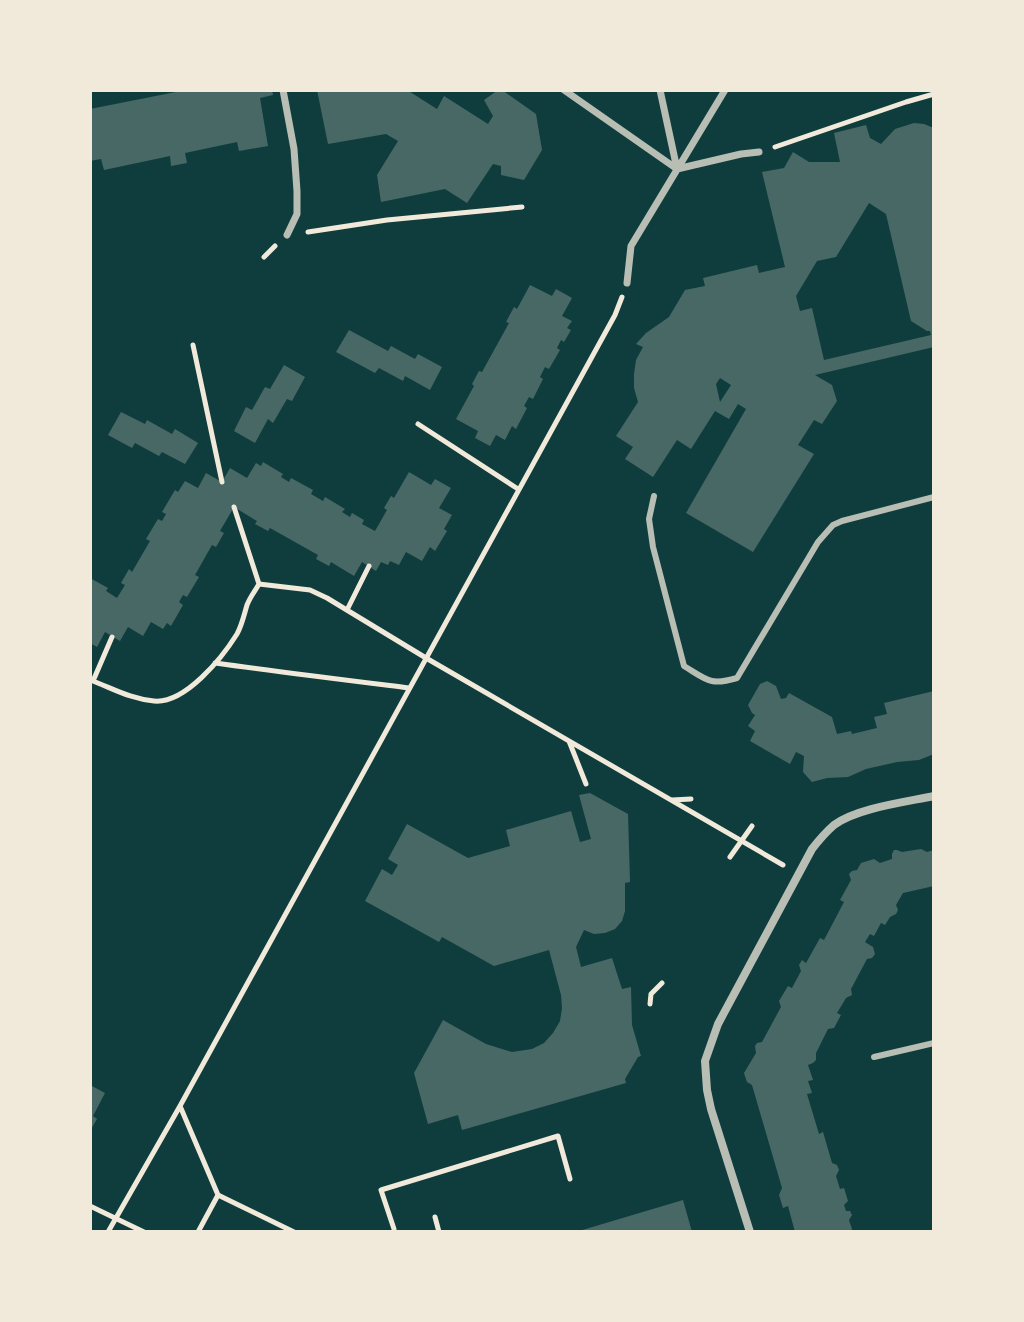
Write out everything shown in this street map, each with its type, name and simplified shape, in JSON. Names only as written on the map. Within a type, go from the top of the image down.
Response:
[{"type":"street","points":[[283,90],[294,149],[297,191],[297,214],[287,235]]},
{"type":"street","points":[[564,90],[677,169],[759,152]]},
{"type":"street","points":[[660,90],[677,169]]},
{"type":"street","points":[[627,283],[631,246],[725,90]]},
{"type":"street","points":[[750,1232],[707,1090],[705,1061],[718,1024],[812,849],[837,823],[850,816],[934,796]]},
{"type":"lane","points":[[654,496],[649,519],[653,547],[684,666],[710,682],[737,678],[818,542],[833,525],[934,497]]},
{"type":"lane","points":[[874,1057],[934,1043]]},
{"type":"path","points":[[759,152],[934,94]]},
{"type":"path","points":[[264,257],[287,235],[387,220],[522,207]]},
{"type":"path","points":[[108,1232],[615,315],[627,283]]},
{"type":"path","points":[[193,345],[222,482]]},
{"type":"path","points":[[418,424],[518,489]]},
{"type":"path","points":[[112,637],[92,680],[126,696],[157,702],[195,685],[238,632],[259,584],[234,507]]},
{"type":"path","points":[[347,610],[369,566]]},
{"type":"path","points":[[259,584],[310,590],[798,874]]},
{"type":"path","points":[[215,663],[409,688]]},
{"type":"path","points":[[569,741],[586,784]]},
{"type":"path","points":[[670,800],[691,799]]},
{"type":"path","points":[[730,857],[752,826]]},
{"type":"path","points":[[650,1004],[651,994],[662,983]]},
{"type":"path","points":[[180,1106],[218,1195],[294,1232]]},
{"type":"path","points":[[394,1229],[381,1190],[558,1136],[570,1179]]},
{"type":"path","points":[[198,1232],[218,1195]]},
{"type":"path","points":[[90,1206],[144,1232]]},
{"type":"path","points":[[435,1217],[439,1232]]},
{"type":"building","points":[[186,90],[272,90],[273,95],[260,98],[268,146],[239,151],[237,142],[185,153],[187,163],[171,166],[170,156],[104,170],[101,159],[90,161],[90,109]]},
{"type":"building","points":[[317,90],[407,90],[437,109],[444,96],[488,124],[493,116],[484,100],[502,90],[536,114],[542,150],[524,180],[501,175],[501,166],[493,164],[467,203],[445,189],[381,202],[377,175],[398,141],[386,134],[328,144]]},
{"type":"building","points":[[914,123],[934,128],[934,347],[815,375],[832,385],[837,401],[822,424],[814,420],[798,445],[814,454],[753,552],[686,513],[746,409],[738,404],[729,419],[715,411],[691,449],[677,440],[653,477],[625,459],[633,447],[616,436],[638,402],[634,374],[636,360],[643,347],[636,344],[669,317],[685,290],[705,286],[703,278],[757,265],[759,273],[785,267],[762,172],[784,168],[793,152],[809,162],[840,162],[834,133],[866,125],[870,138],[881,144],[895,129]],"holes":[[[869,203],[886,214],[911,321],[930,331],[931,335],[824,360],[812,308],[800,311],[796,296],[817,261],[836,257]],[[720,378],[731,385],[720,402],[716,384]]]},
{"type":"building","points":[[530,285],[552,296],[556,289],[572,298],[562,316],[572,321],[567,328],[571,330],[564,342],[561,340],[557,348],[560,350],[549,369],[545,367],[540,377],[543,379],[533,399],[529,397],[524,406],[527,408],[516,429],[512,426],[505,440],[496,435],[490,446],[475,438],[478,431],[456,419],[479,371],[482,372],[509,323],[506,322],[514,307],[517,309]]},
{"type":"building","points":[[349,330],[388,351],[391,346],[415,359],[418,354],[442,367],[430,390],[405,376],[403,381],[379,368],[375,373],[336,352]]},
{"type":"building","points":[[284,365],[305,377],[292,401],[287,399],[273,423],[268,419],[255,443],[234,431],[246,407],[252,410],[265,387],[270,389]]},
{"type":"building","points":[[121,412],[145,424],[147,420],[172,434],[175,429],[198,443],[185,464],[162,452],[159,456],[135,443],[132,448],[108,435]]},
{"type":"building","points":[[263,462],[283,474],[281,477],[289,482],[291,478],[313,490],[311,494],[323,501],[325,497],[345,509],[342,512],[350,517],[352,513],[364,520],[362,524],[375,531],[387,510],[384,508],[391,496],[394,498],[409,472],[431,485],[435,479],[451,488],[439,508],[452,515],[444,529],[447,531],[435,551],[430,547],[422,561],[406,552],[399,565],[390,561],[388,565],[381,562],[376,571],[362,562],[354,576],[331,562],[329,566],[316,559],[318,555],[270,528],[268,531],[255,524],[257,521],[234,507],[220,531],[224,533],[216,547],[212,545],[195,575],[199,577],[187,597],[183,595],[179,602],[183,605],[171,626],[167,623],[163,629],[151,622],[143,636],[128,627],[120,641],[105,632],[97,647],[90,643],[90,578],[108,588],[106,591],[117,598],[125,585],[121,583],[129,569],[132,572],[150,541],[146,539],[158,519],[162,521],[166,514],[162,512],[175,490],[178,492],[185,481],[198,488],[206,473],[222,482],[230,468],[247,478],[256,463],[261,466]]},
{"type":"building","points":[[767,681],[776,686],[781,699],[789,693],[832,717],[837,734],[877,728],[874,717],[887,714],[884,703],[934,691],[934,754],[919,760],[866,769],[848,777],[812,782],[803,772],[804,756],[796,752],[790,764],[750,741],[755,731],[748,726],[755,715],[748,705],[760,684]]},
{"type":"building","points":[[590,793],[628,814],[630,882],[625,883],[622,921],[615,929],[605,933],[594,934],[584,930],[576,947],[581,967],[612,958],[622,989],[631,987],[632,1025],[641,1056],[625,1079],[626,1083],[462,1130],[458,1115],[428,1124],[414,1073],[443,1020],[486,1044],[512,1052],[532,1049],[544,1043],[553,1033],[560,1021],[562,1008],[549,950],[494,966],[442,937],[439,942],[365,901],[382,869],[392,875],[398,865],[388,859],[407,824],[468,858],[510,846],[506,830],[571,811],[580,842],[591,839],[579,795]]},
{"type":"building","points":[[921,849],[927,852],[934,850],[934,886],[903,893],[896,905],[896,914],[885,925],[881,923],[874,936],[870,934],[865,942],[873,947],[875,954],[867,959],[851,989],[852,995],[846,998],[837,1013],[841,1015],[834,1028],[828,1029],[816,1053],[816,1060],[808,1065],[813,1080],[808,1081],[812,1093],[807,1094],[819,1134],[823,1132],[832,1163],[839,1170],[836,1176],[848,1201],[844,1205],[852,1215],[849,1220],[852,1229],[850,1232],[795,1232],[788,1206],[783,1208],[779,1195],[782,1188],[752,1085],[747,1082],[744,1073],[756,1053],[755,1046],[762,1042],[781,1007],[779,1001],[788,986],[792,988],[801,971],[799,965],[802,960],[806,963],[820,938],[824,940],[844,902],[840,900],[851,880],[849,874],[857,870],[861,863],[874,859],[880,863],[892,859],[894,850]]},
{"type":"building","points":[[90,1085],[105,1093],[93,1116],[97,1119],[90,1131]]},
{"type":"building","points":[[683,1200],[692,1232],[579,1232],[579,1231]]}]
